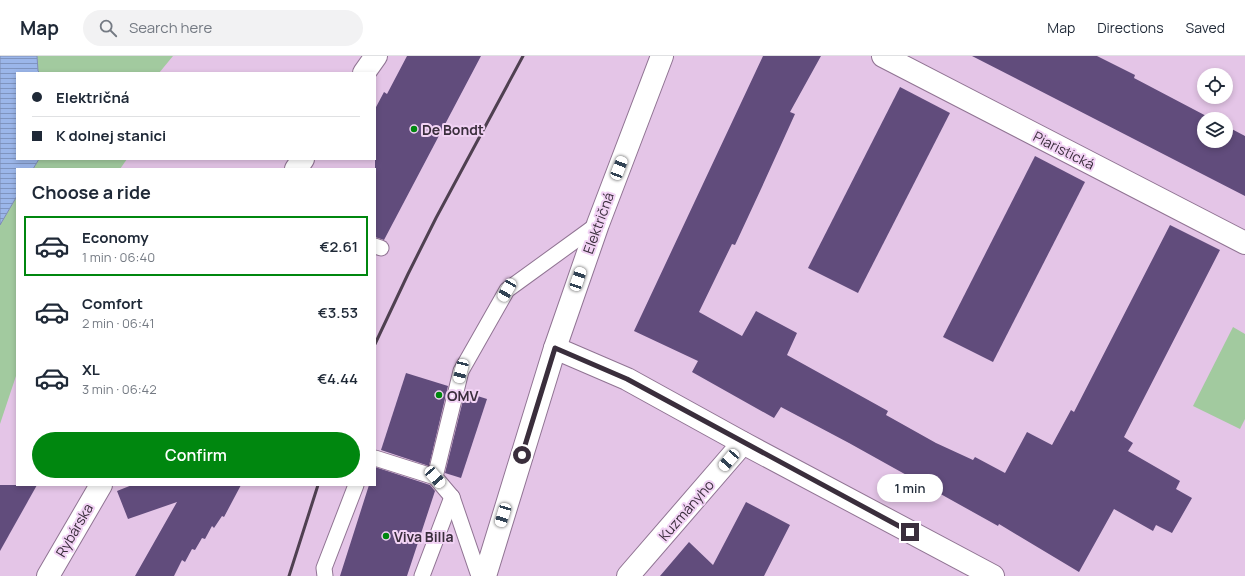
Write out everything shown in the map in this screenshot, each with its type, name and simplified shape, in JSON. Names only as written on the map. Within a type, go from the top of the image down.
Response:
[{"type":"street","points":[[365,72],[376,56]]},
{"type":"street","name":"Električná","points":[[485,576],[555,348],[598,224],[662,56]]},
{"type":"street","name":"Piaristická","points":[[883,56],[1245,243]]},
{"type":"street","points":[[555,348],[627,379],[993,576]]},
{"type":"street","name":"Kuzmányho","points":[[628,576],[744,443]]},
{"type":"street","name":"Rybárska","points":[[48,576],[100,486]]},
{"type":"lane","points":[[435,477],[461,371],[507,290],[598,224]]},
{"type":"lane","points":[[376,458],[435,477],[452,497],[479,576]]},
{"type":"lane","points":[[325,576],[324,568],[356,486]]},
{"type":"lane","points":[[422,576],[452,497]]},
{"type":"green space","points":[[37,56],[173,56],[160,72],[38,71]]},
{"type":"green space","points":[[38,160],[126,160],[121,168],[34,168]]},
{"type":"green space","points":[[16,198],[16,376],[0,424],[0,225]]},
{"type":"green space","points":[[1233,327],[1245,334],[1245,419],[1240,429],[1193,406]]},
{"type":"water","points":[[0,56],[37,56],[39,72],[16,72],[16,160],[38,160],[34,168],[16,168],[16,198],[0,225]]},
{"type":"building","points":[[407,56],[481,56],[384,240],[376,237],[376,107],[384,92],[387,94]]},
{"type":"building","points":[[763,56],[821,56],[790,112],[795,114],[761,189],[735,245],[732,244],[699,312],[742,336],[756,311],[797,333],[787,355],[888,411],[886,415],[936,443],[973,460],[975,457],[1005,473],[1027,432],[1052,445],[1071,410],[1074,412],[1170,225],[1220,250],[1124,437],[1133,443],[1128,451],[1180,481],[1176,489],[1192,498],[1172,533],[1156,525],[1153,531],[1114,509],[1079,572],[999,524],[998,526],[781,407],[774,418],[692,372],[698,361],[634,331]]},
{"type":"building","points":[[972,56],[1097,56],[1135,75],[1134,78],[1199,112],[1197,112],[1197,148],[1233,148],[1233,130],[1245,136],[1245,196]]},
{"type":"building","points":[[900,87],[950,113],[858,293],[808,268]]},
{"type":"building","points":[[1035,156],[1085,182],[993,362],[943,337]]},
{"type":"building","points":[[406,373],[448,386],[429,466],[381,450]]},
{"type":"building","points":[[465,392],[487,399],[461,478],[445,473]]},
{"type":"building","name":"Viva Billa","points":[[376,467],[430,485],[435,491],[407,576],[340,576],[369,486],[376,486]]},
{"type":"building","points":[[0,485],[36,486],[0,551]]},
{"type":"building","points":[[130,486],[240,486],[224,517],[222,516],[214,528],[212,526],[205,539],[202,538],[195,550],[192,549],[185,562],[182,560],[174,576],[135,576],[177,502],[128,519],[117,491]]},
{"type":"building","points":[[746,502],[790,525],[764,576],[660,576],[689,542],[713,565]]},
{"type":"railway","points":[[376,342],[436,218],[523,56]]},
{"type":"railway","points":[[289,576],[318,486]]},
{"type":"place","name":"De Bondt","points":[[414,129]]},
{"type":"place","name":"OMV","points":[[439,395]]},
{"type":"place","name":"Viva Billa","points":[[386,536]]},
{"type":"route","points":[[522,455],[555,348],[627,379],[910,532]]}]
